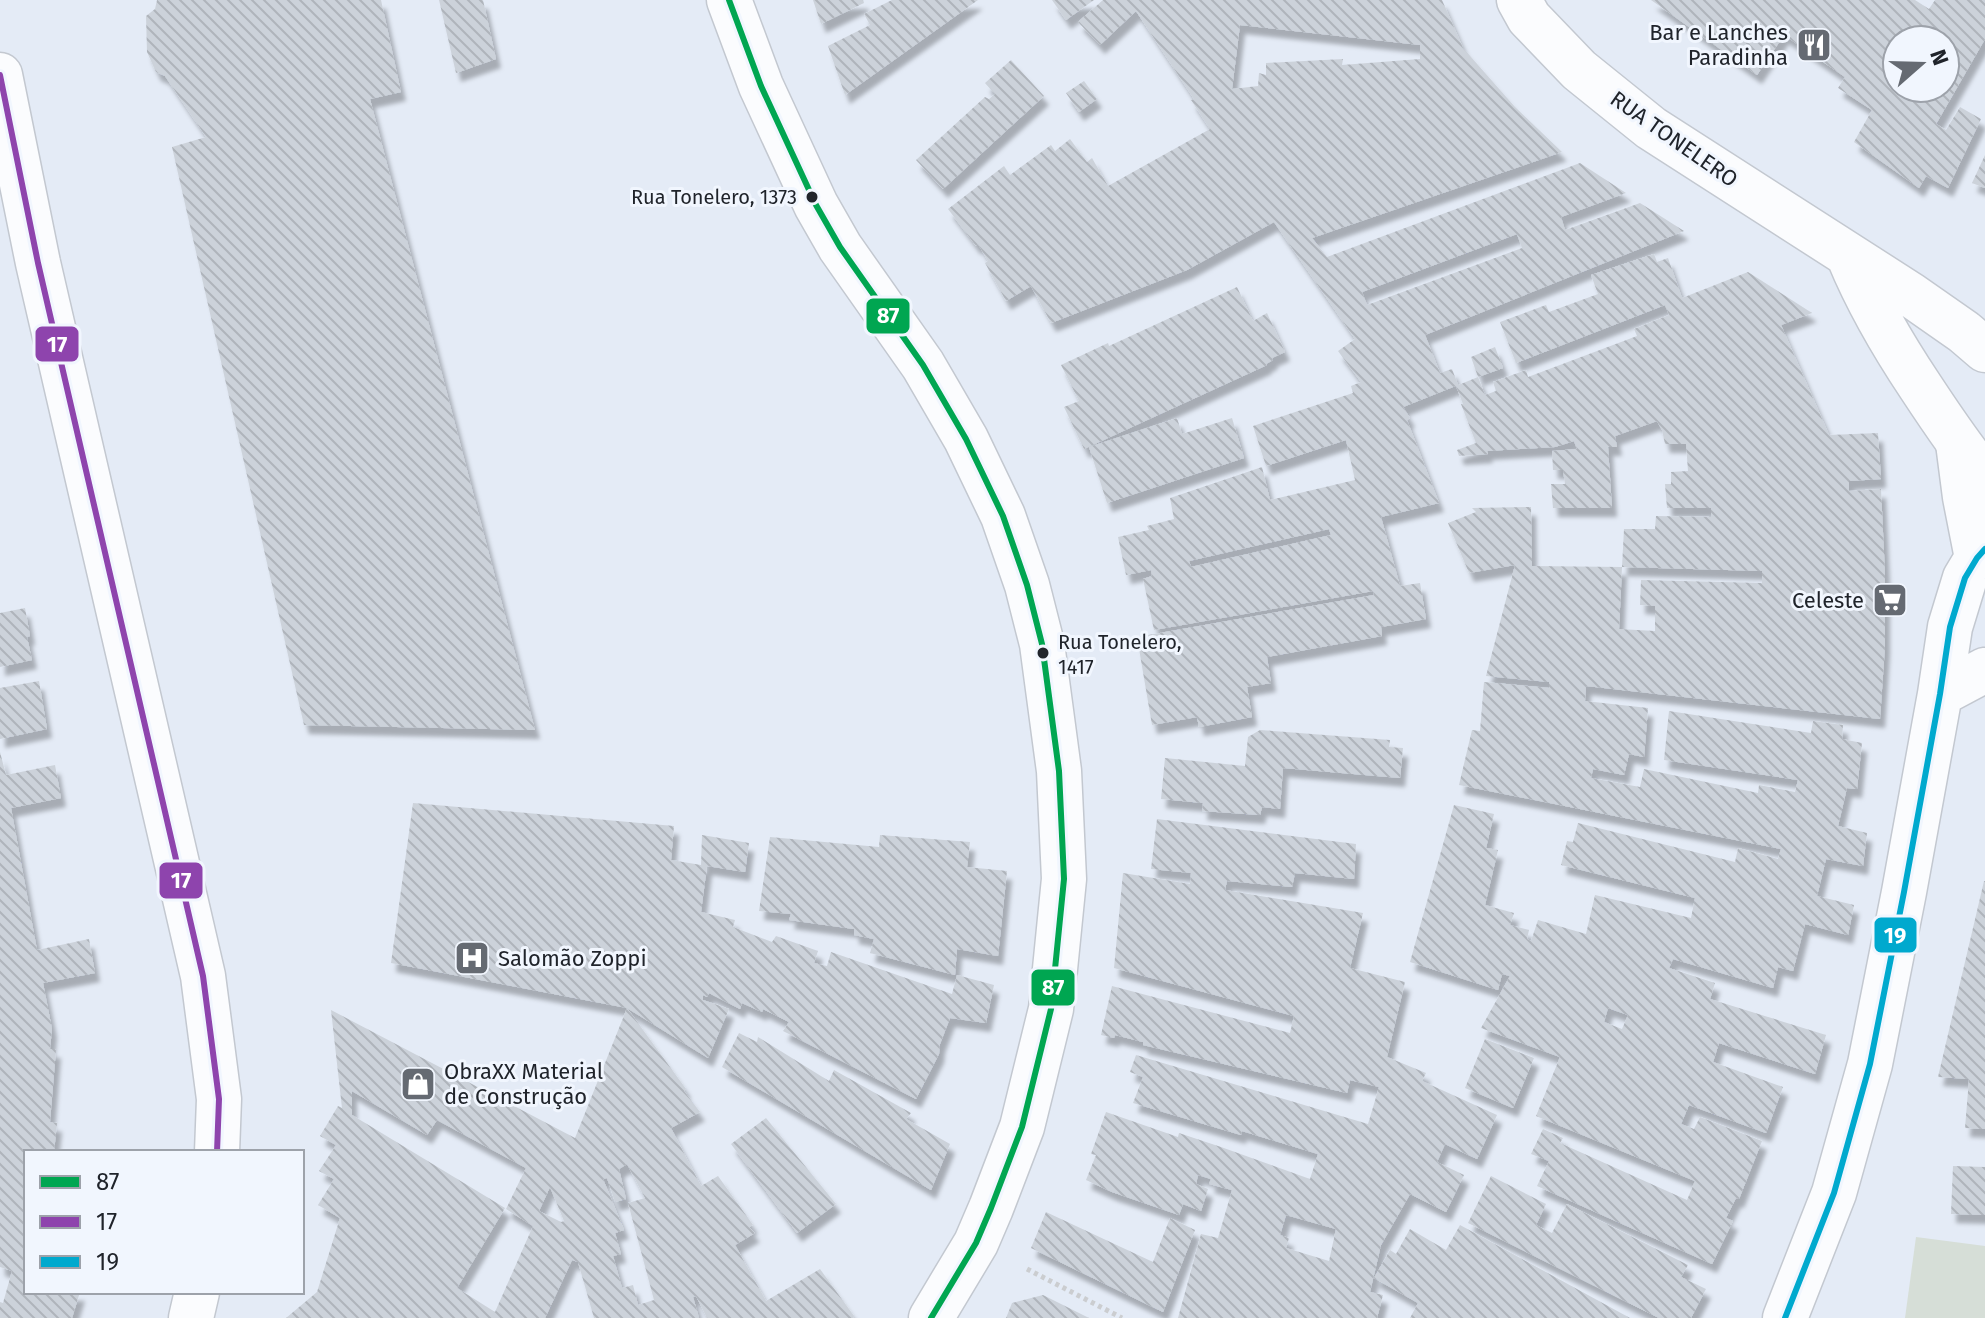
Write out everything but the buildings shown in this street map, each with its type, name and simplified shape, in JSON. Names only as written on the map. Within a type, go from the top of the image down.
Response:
[{"type":"street","points":[[729,0],[761,86],[816,205],[840,247],[923,365],[966,439],[1003,516],[1027,585],[1042,644],[1059,771],[1064,879],[1051,1009],[1022,1127],[976,1243],[931,1318]]},
{"type":"street","name":"RUA TONELERO","points":[[1519,0],[1529,18],[1579,70],[1651,128],[1921,302],[1985,350]]},
{"type":"street","points":[[0,75],[38,263],[203,976],[219,1099],[217,1150]]},
{"type":"street","points":[[1849,257],[1862,290],[1890,340],[1958,443],[1985,477]]},
{"type":"street","points":[[1785,1318],[1834,1193],[1870,1064],[1904,892],[1950,627],[1965,578],[1981,554],[1965,497],[1958,443]]},
{"type":"street","points":[[1940,694],[1985,670]]},
{"type":"street","points":[[191,1318],[197,1294]]},
{"type":"path","points":[[976,1243],[1122,1318]]},
{"type":"shaded area","points":[[1916,1237],[1985,1246],[1985,1318],[1905,1318]]},
{"type":"transit line","name":"87","points":[[729,0],[761,86],[816,205],[840,247],[923,365],[966,439],[1003,516],[1027,585],[1042,644],[1059,771],[1064,879],[1051,1009],[1022,1127],[991,1208],[976,1243],[931,1318]]},
{"type":"transit line","name":"17","points":[[0,75],[38,263],[203,976],[219,1099],[217,1150]]},
{"type":"transit line","name":"19","points":[[1785,1318],[1834,1193],[1870,1064],[1904,892],[1950,627],[1965,578],[1985,549]]},
{"type":"place","name":"Bar e Lanches Paradinha","points":[[1814,45]]},
{"type":"place","name":"Rua Tonelero, 1373","points":[[812,197]]},
{"type":"place","name":"Celeste","points":[[1890,600]]},
{"type":"place","name":"Rua Tonelero, 1417","points":[[1043,653]]},
{"type":"place","name":"Salomão Zoppi","points":[[472,958]]},
{"type":"place","name":"ObraXX Material de Construção","points":[[418,1084]]}]
